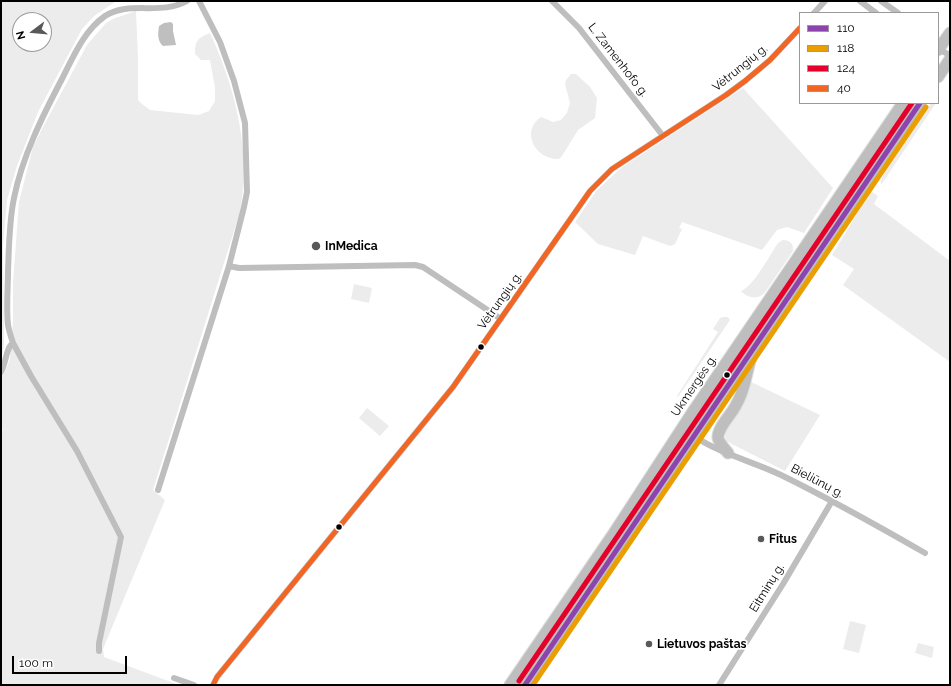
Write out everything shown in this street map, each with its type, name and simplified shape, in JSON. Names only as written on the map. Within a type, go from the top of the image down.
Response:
[{"type":"highway","points":[[939,48],[950,33]]},
{"type":"highway","points":[[939,76],[950,59]]},
{"type":"highway","name":"Ukmergės g.","points":[[510,685],[614,533],[679,432],[902,104]]},
{"type":"highway","points":[[525,685],[919,104]]},
{"type":"highway","points":[[728,453],[720,442],[718,437],[719,432],[741,397],[755,346]]},
{"type":"highway","points":[[679,432],[694,436]]},
{"type":"street","points":[[100,651],[99,643],[121,537],[77,451],[31,376],[13,343],[8,326],[8,302],[9,243],[14,198],[24,163],[46,109],[84,37],[105,16],[123,7],[166,8],[177,6],[187,1]]},
{"type":"street","points":[[158,490],[228,266],[247,192],[245,123],[228,60],[199,1]]},
{"type":"street","name":"L. Zamenhofo g.","points":[[552,1],[580,28],[663,136]]},
{"type":"street","points":[[815,12],[825,1]]},
{"type":"street","points":[[860,1],[875,12]]},
{"type":"street","points":[[881,1],[897,12]]},
{"type":"street","name":"Vėtrungių g.","points":[[213,685],[217,677],[453,387],[590,191],[612,169],[745,81],[770,60],[799,29]]},
{"type":"street","points":[[939,50],[950,55]]},
{"type":"street","points":[[228,266],[239,268],[416,265],[424,267],[501,319]]},
{"type":"street","points":[[1,372],[7,358],[8,348],[10,344],[13,343]]},
{"type":"street","name":"Bieliūnų g.","points":[[694,436],[706,444],[779,474],[832,501],[925,553]]},
{"type":"street","name":"Eitminų g.","points":[[719,685],[783,584],[832,501]]},
{"type":"street","points":[[174,678],[194,685]]},
{"type":"shaded area","points":[[1,1],[119,1],[115,2],[94,16],[82,29],[38,112],[17,166],[7,200],[3,247],[4,345],[1,361]]},
{"type":"shaded area","points":[[136,11],[138,100],[150,110],[198,115],[209,111],[215,101],[215,88],[210,60],[201,60],[195,54],[198,40],[210,33],[227,76],[234,99],[243,146],[243,193],[239,215],[153,490],[165,500],[103,649],[104,657],[179,685],[1,685],[1,431],[3,430],[1,426],[1,377],[6,370],[10,359],[13,320],[13,283],[19,202],[33,147],[87,45],[106,23],[115,18]]},
{"type":"shaded area","points":[[171,22],[173,24],[176,45],[163,46],[158,34],[159,26],[164,23]]},
{"type":"shaded area","points":[[571,74],[576,74],[590,87],[597,98],[595,118],[578,130],[559,159],[550,158],[543,155],[533,144],[531,137],[532,130],[535,123],[541,117],[553,122],[561,120],[567,113],[570,103],[565,84],[566,80]]},
{"type":"shaded area","points":[[743,88],[833,188],[804,233],[787,227],[777,230],[762,250],[682,222],[679,228],[682,229],[675,244],[670,246],[643,236],[635,255],[598,244],[575,222],[597,190],[621,168]]},
{"type":"shaded area","points":[[930,104],[935,104],[881,185],[884,174]]},
{"type":"shaded area","points":[[871,191],[878,196],[874,204],[950,261],[950,362],[843,285],[854,269],[832,255]]},
{"type":"shaded area","points":[[783,240],[791,243],[793,246],[793,251],[766,291],[761,296],[757,297],[750,297],[744,294],[741,291],[751,284],[778,243]]},
{"type":"shaded area","points":[[354,284],[372,288],[369,303],[351,299]]},
{"type":"shaded area","points":[[728,317],[730,320],[678,397],[677,396],[718,332],[713,329],[720,318]]},
{"type":"shaded area","points":[[749,381],[820,415],[785,471],[726,441],[724,432]]},
{"type":"shaded area","points":[[367,408],[389,426],[380,436],[359,418]]},
{"type":"shaded area","points":[[850,621],[866,625],[859,653],[843,649]]},
{"type":"shaded area","points":[[918,643],[934,647],[932,658],[915,653]]},
{"type":"transit line","name":"40","points":[[213,685],[217,677],[453,387],[590,191],[612,169],[745,81],[770,60],[799,29]]},
{"type":"transit line","name":"124","points":[[519,681],[911,104]]},
{"type":"transit line","name":"110","points":[[525,685],[919,104]]},
{"type":"transit line","name":"118","points":[[533,685],[926,107]]},
{"type":"place","name":"InMedica","points":[[316,246]]},
{"type":"place","name":"Fitus","points":[[761,539]]},
{"type":"place","name":"Lietuvos paštas","points":[[649,644]]}]
